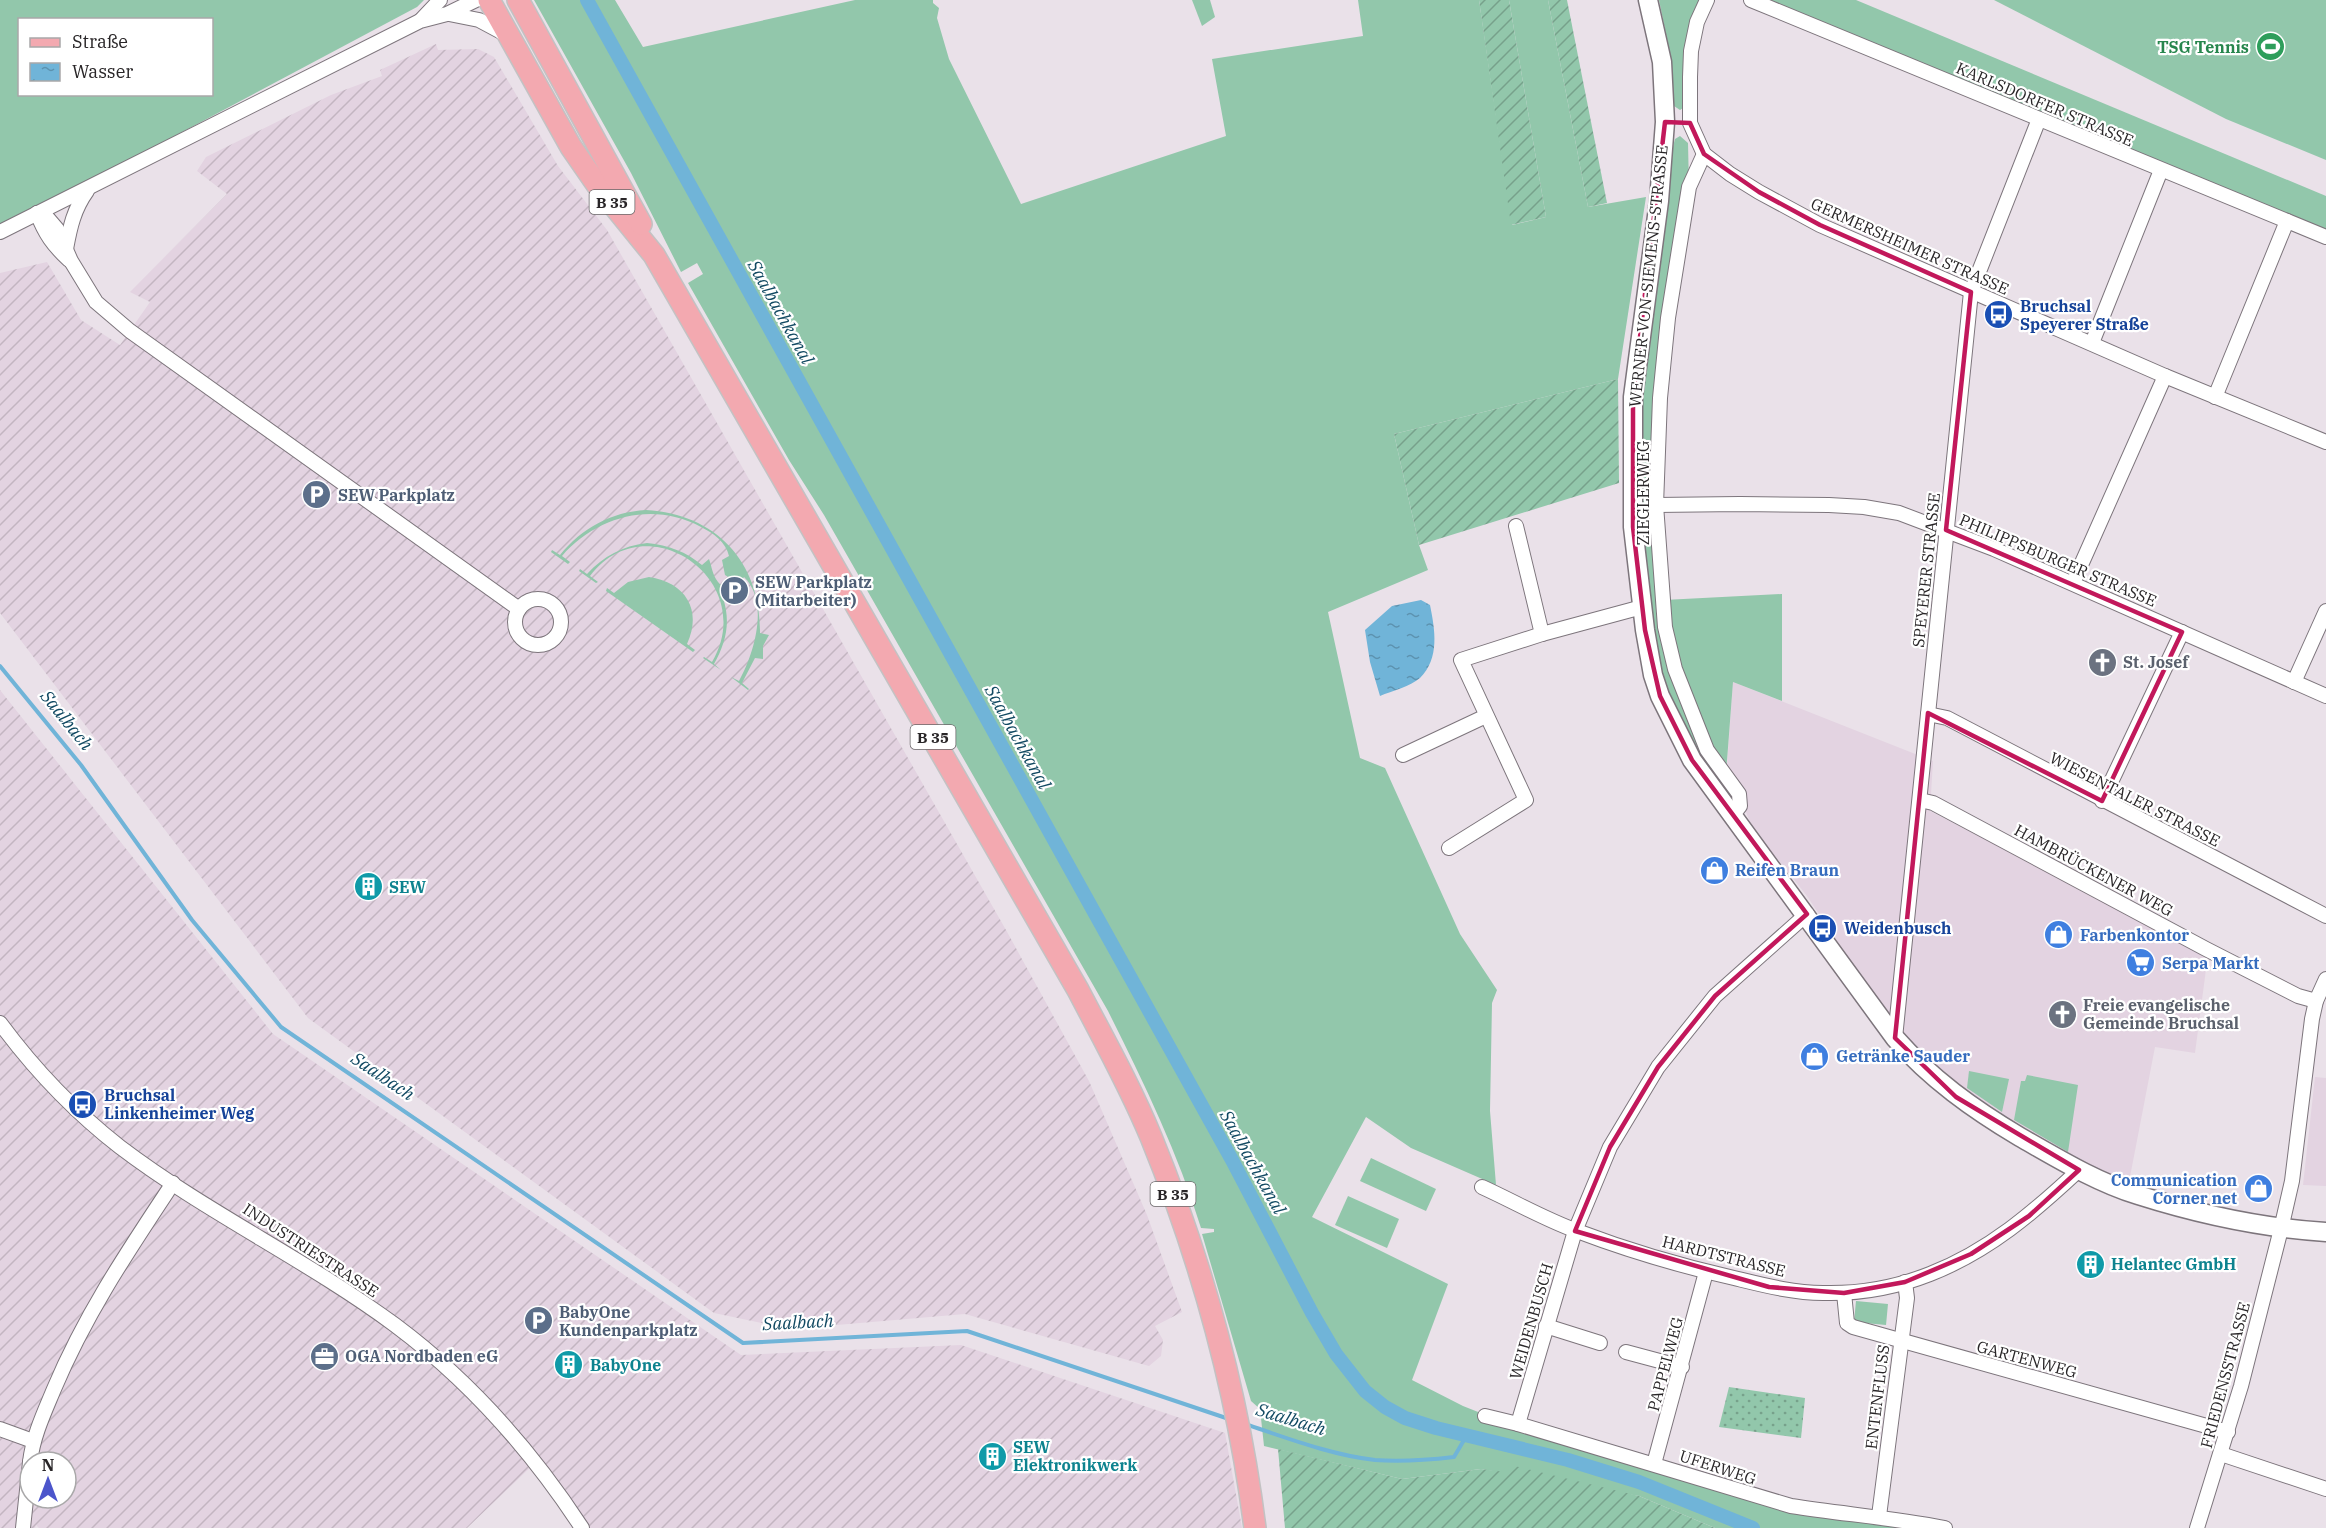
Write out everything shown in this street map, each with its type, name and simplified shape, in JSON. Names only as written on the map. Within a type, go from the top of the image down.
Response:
[{"type":"main road","name":"B 35","points":[[489,0],[572,147],[598,186],[654,255]]},
{"type":"main road","name":"B 35","points":[[518,0],[621,183],[654,255],[1078,990],[1119,1069],[1154,1146],[1200,1272],[1234,1406],[1255,1528]]},
{"type":"main road","name":"WERNER-VON-SIEMENS-STRASSE","points":[[1648,0],[1662,62],[1665,122],[1659,201],[1633,396],[1633,527],[1653,675],[1660,696],[1692,760],[1807,914],[1895,1038],[1916,1061],[1956,1097],[2006,1129],[2079,1170],[2138,1195],[2281,1229],[2326,1232]]},
{"type":"street","points":[[420,21],[440,0]]},
{"type":"street","points":[[0,232],[420,21],[447,14],[476,0]]},
{"type":"street","name":"GERMERSHEIMER STRASSE","points":[[1707,0],[1697,22],[1691,51],[1690,123],[1704,154],[1730,174],[1820,225],[2165,376],[2326,442]]},
{"type":"street","name":"KARLSDORFER STRASSE","points":[[1751,0],[2326,237]]},
{"type":"street","points":[[447,14],[479,20],[508,35]]},
{"type":"street","name":"SPEYERER STRASSE","points":[[1895,1038],[1971,292],[2038,119]]},
{"type":"street","points":[[1665,122],[1690,123]]},
{"type":"street","name":"ZIEGLERWEG","points":[[1704,154],[1689,187],[1668,318],[1660,398],[1656,505],[1665,627],[1675,669],[1707,750],[1739,794],[1740,806],[1732,816]]},
{"type":"street","points":[[2092,343],[2161,170]]},
{"type":"street","points":[[68,255],[73,216],[78,203],[89,189]]},
{"type":"street","points":[[37,213],[51,220],[96,303],[135,336],[519,609]]},
{"type":"street","points":[[2215,396],[2287,221]]},
{"type":"street","points":[[2073,583],[2165,376]]},
{"type":"street","name":"PHILIPPSBURGER STRASSE","points":[[1656,505],[1740,504],[1864,507],[1899,513],[2073,583],[2326,696]]},
{"type":"street","points":[[1516,526],[1542,634]]},
{"type":"street","points":[[1449,848],[1526,800],[1461,660],[1542,634],[1642,607]]},
{"type":"street","points":[[2294,682],[2326,611]]},
{"type":"street","points":[[2102,801],[2182,632]]},
{"type":"street","name":"WIESENTALER STRASSE","points":[[1928,714],[1947,718],[2326,916]]},
{"type":"street","points":[[1403,755],[1486,716]]},
{"type":"street","name":"HAMBRÜCKENER WEG","points":[[1920,800],[1933,803],[2298,996],[2316,1001]]},
{"type":"street","name":"WEIDENBUSCH","points":[[1518,1424],[1575,1231],[1610,1147],[1658,1067],[1715,996],[1807,914]]},
{"type":"street","name":"FRIEDENSSTRASSE","points":[[2197,1528],[2222,1454],[2281,1229],[2292,1181],[2316,1001],[2326,979]]},
{"type":"street","name":"INDUSTRIESTRASSE","points":[[0,1023],[27,1058],[73,1106],[120,1146],[173,1183],[364,1303],[442,1363],[505,1426],[553,1485],[582,1528]]},
{"type":"street","name":"HARDTSTRASSE","points":[[1482,1187],[1575,1231],[1706,1272],[1769,1287],[1820,1293],[1844,1293],[1905,1282],[1931,1273],[1971,1254],[2029,1216],[2079,1170]]},
{"type":"street","points":[[32,1450],[33,1441],[71,1348],[106,1285],[173,1183]]},
{"type":"street","name":"PAPPELWEG","points":[[1654,1464],[1706,1272]]},
{"type":"street","name":"ENTENFLUSS","points":[[1879,1516],[1907,1298],[1905,1282]]},
{"type":"street","name":"GARTENWEG","points":[[1844,1293],[1847,1323],[1853,1327],[2228,1432]]},
{"type":"street","points":[[1546,1326],[1600,1343]]},
{"type":"street","points":[[1626,1352],[1682,1367]]},
{"type":"street","name":"UFERWEG","points":[[1485,1416],[1791,1506],[1832,1513],[1879,1516],[1945,1528]]},
{"type":"street","points":[[0,1429],[33,1441]]},
{"type":"street","points":[[2222,1454],[2326,1489]]},
{"type":"street","points":[[23,1528],[25,1510]]},
{"type":"highlighted area","points":[[1665,122],[1690,123],[1704,154],[1759,192],[1820,225],[1971,292],[1946,530],[2182,632],[2102,801],[1928,713],[1895,1038],[1956,1097],[2079,1170],[2029,1216],[1971,1254],[1905,1282],[1844,1293],[1769,1287],[1575,1231],[1610,1147],[1658,1067],[1715,996],[1807,914],[1692,760],[1660,696],[1645,630],[1633,527],[1633,397]]},
{"type":"shaded area","points":[[436,44],[438,50],[478,49],[494,57],[558,166],[607,230],[1006,930],[1089,1081],[1147,1215],[1182,1312],[1155,1326],[1163,1340],[1161,1356],[1149,1366],[965,1314],[790,1329],[714,1313],[308,1018],[0,613],[0,273],[47,262],[81,320],[120,345],[150,302],[130,292],[227,194],[197,171],[206,157],[331,95],[382,76],[380,70]]},
{"type":"shaded area","points":[[1733,682],[1933,761],[1930,811],[2208,954],[2195,1053],[2155,1047],[2129,1182],[2062,1154],[2000,1115],[1943,1076],[1907,1040],[1859,975],[1807,896],[1752,827],[1727,765]]},
{"type":"shaded area","points":[[0,690],[273,1034],[741,1355],[961,1345],[1225,1433],[1242,1528],[582,1528],[536,1462],[467,1528],[39,1528],[36,1525],[35,1528],[0,1528]]},
{"type":"shaded area","points":[[2315,1077],[2326,1078],[2326,1186],[2303,1185]]},
{"type":"green space","points":[[0,0],[424,0],[417,7],[0,229]]},
{"type":"green space","points":[[534,0],[615,0],[643,47],[855,0],[933,0],[939,8],[937,18],[949,59],[1021,204],[1226,136],[1212,59],[1363,36],[1358,0],[1479,0],[1512,225],[1546,217],[1509,0],[1548,0],[1588,207],[1646,197],[1618,379],[1394,434],[1419,545],[1428,570],[1328,612],[1360,758],[1385,768],[1460,934],[1497,990],[1492,1003],[1490,1111],[1496,1185],[1411,1148],[1366,1117],[1312,1217],[1448,1284],[1412,1380],[1463,1406],[1516,1427],[1743,1498],[1920,1528],[1715,1528],[1639,1496],[1481,1469],[1402,1479],[1264,1446],[1260,1409],[1251,1401],[1202,1234],[1214,1232],[1214,1229],[1201,1228],[1171,1145],[1108,1011],[824,515],[789,460],[688,283],[703,274],[697,263],[681,272],[631,173]]},
{"type":"green space","points":[[1192,0],[1210,0],[1215,17],[1202,26]]},
{"type":"green space","points":[[1479,0],[1509,0],[1546,217],[1511,225]]},
{"type":"green space","points":[[1548,0],[1567,0],[1607,203],[1588,207]]},
{"type":"green space","points":[[1659,0],[1699,0],[1690,26],[1683,108],[1680,110],[1674,106],[1670,54]]},
{"type":"green space","points":[[1767,0],[1856,0],[2326,196],[2326,232]]},
{"type":"green space","points":[[1994,0],[2326,0],[2326,160],[2226,119]]},
{"type":"green space","points":[[1680,136],[1688,143],[1689,187],[1660,398],[1664,600],[1782,594],[1782,701],[1733,682],[1726,774],[1739,794],[1732,816],[1660,696],[1642,607],[1633,397],[1659,201],[1675,139]]},
{"type":"green space","points":[[1618,379],[1619,483],[1419,545],[1394,434]]},
{"type":"green space","points":[[646,510],[694,521],[714,532],[743,564],[753,585],[758,608],[760,633],[769,635],[763,646],[763,659],[755,658],[742,683],[748,690],[731,677],[739,681],[750,657],[757,628],[756,600],[752,588],[744,577],[738,583],[725,575],[722,560],[729,556],[725,546],[714,535],[683,519],[645,514],[609,522],[592,531],[562,556],[570,562],[568,564],[551,552],[552,550],[560,555],[588,529],[609,518]]},
{"type":"green space","points":[[647,543],[677,550],[702,565],[709,559],[716,579],[732,595],[723,598],[727,615],[726,632],[722,648],[714,664],[721,670],[703,658],[712,662],[723,632],[721,604],[709,579],[690,560],[666,549],[639,547],[613,555],[590,576],[598,582],[596,583],[579,571],[580,569],[587,574],[614,553]]},
{"type":"green space","points":[[649,577],[672,585],[688,600],[693,620],[687,644],[695,650],[693,652],[606,591],[607,588],[614,593],[628,582]]},
{"type":"green space","points":[[1969,1071],[2009,1079],[2002,1112],[1967,1088]]},
{"type":"green space","points":[[2027,1075],[2078,1085],[2068,1152],[2014,1120],[2021,1081],[2025,1081]]},
{"type":"green space","points":[[1371,1158],[1436,1189],[1426,1211],[1360,1181]]},
{"type":"green space","points":[[1348,1196],[1399,1219],[1387,1248],[1335,1225]]},
{"type":"green space","points":[[1856,1301],[1888,1304],[1886,1325],[1854,1322]]},
{"type":"green space","points":[[1729,1387],[1805,1398],[1801,1438],[1719,1427]]},
{"type":"green space","points":[[1278,1449],[1402,1479],[1481,1469],[1505,1472],[1515,1466],[1639,1496],[1715,1528],[1285,1528]]},
{"type":"water","points":[[1421,600],[1430,605],[1434,643],[1431,662],[1416,681],[1380,696],[1370,662],[1365,630],[1392,606]]},
{"type":"waterway","name":"Saalbachkanal","points":[[587,0],[1232,1160],[1336,1354],[1365,1391],[1385,1407],[1405,1418],[1436,1428],[1568,1460],[1639,1482],[1753,1528]]},
{"type":"waterway","name":"Saalbach","points":[[0,666],[81,765],[192,920],[281,1027],[743,1343],[967,1331],[1229,1419]]},
{"type":"waterway","name":"Saalbach","points":[[1245,1424],[1326,1450],[1359,1458],[1385,1461],[1454,1457],[1467,1435]]},
{"type":"place","name":"TSG Tennis","points":[[2270,47]]},
{"type":"place","name":"Bruchsal Speyerer Straße","points":[[1999,315]]},
{"type":"place","name":"SEW Parkplatz","points":[[317,495]]},
{"type":"place","name":"SEW Parkplatz (Mitarbeiter)","points":[[734,591]]},
{"type":"place","name":"St. Josef","points":[[2102,662]]},
{"type":"place","name":"Reifen Braun","points":[[1714,870]]},
{"type":"place","name":"SEW","points":[[368,887]]},
{"type":"place","name":"Weidenbusch","points":[[1823,928]]},
{"type":"place","name":"Farbenkontor","points":[[2059,935]]},
{"type":"place","name":"Serpa Markt","points":[[2141,963]]},
{"type":"place","name":"Freie evangelische Gemeinde Bruchsal","points":[[2062,1014]]},
{"type":"place","name":"Getränke Sauder","points":[[1815,1056]]},
{"type":"place","name":"Bruchsal Linkenheimer Weg","points":[[83,1104]]},
{"type":"place","name":"Communication Corner net","points":[[2258,1189]]},
{"type":"place","name":"Helantec GmbH","points":[[2090,1264]]},
{"type":"place","name":"BabyOne Kundenparkplatz","points":[[538,1321]]},
{"type":"place","name":"OGA Nordbaden eG","points":[[324,1356]]},
{"type":"place","name":"BabyOne","points":[[569,1365]]},
{"type":"place","name":"SEW Elektronikwerk","points":[[992,1456]]}]
